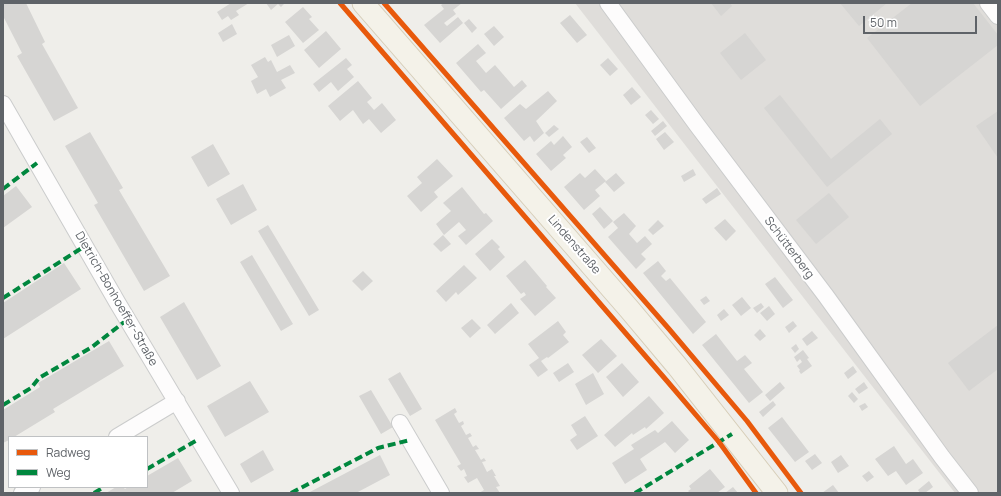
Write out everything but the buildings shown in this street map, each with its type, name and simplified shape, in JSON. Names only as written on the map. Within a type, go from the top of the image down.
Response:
[{"type":"main road","name":"Lindenstraße","points":[[363,3],[630,310],[677,366],[777,493]]},
{"type":"street","name":"Schütterberg","points":[[608,3],[697,125],[826,296],[970,493]]},
{"type":"street","points":[[988,3],[998,16]]},
{"type":"street","name":"Dietrich-Bonhoeffer-Straße","points":[[3,104],[231,493]]},
{"type":"street","points":[[119,436],[177,401]]},
{"type":"street","points":[[400,423],[441,493]]},
{"type":"shaded area","points":[[575,3],[998,3],[998,493],[955,493]]},
{"type":"marked path","points":[[3,189],[37,163]]},
{"type":"marked path","points":[[3,298],[85,246]]},
{"type":"marked path","points":[[3,405],[31,388],[39,378],[92,347],[128,319]]},
{"type":"marked path","points":[[635,493],[732,434]]},
{"type":"marked path","points":[[148,468],[199,439]]},
{"type":"marked path","points":[[291,493],[378,448],[410,440]]},
{"type":"marked path","points":[[94,493],[102,488]]},
{"type":"cycle path","points":[[340,3],[719,442],[756,493]]},
{"type":"cycle path","points":[[384,3],[669,329],[747,421],[801,493]]}]
